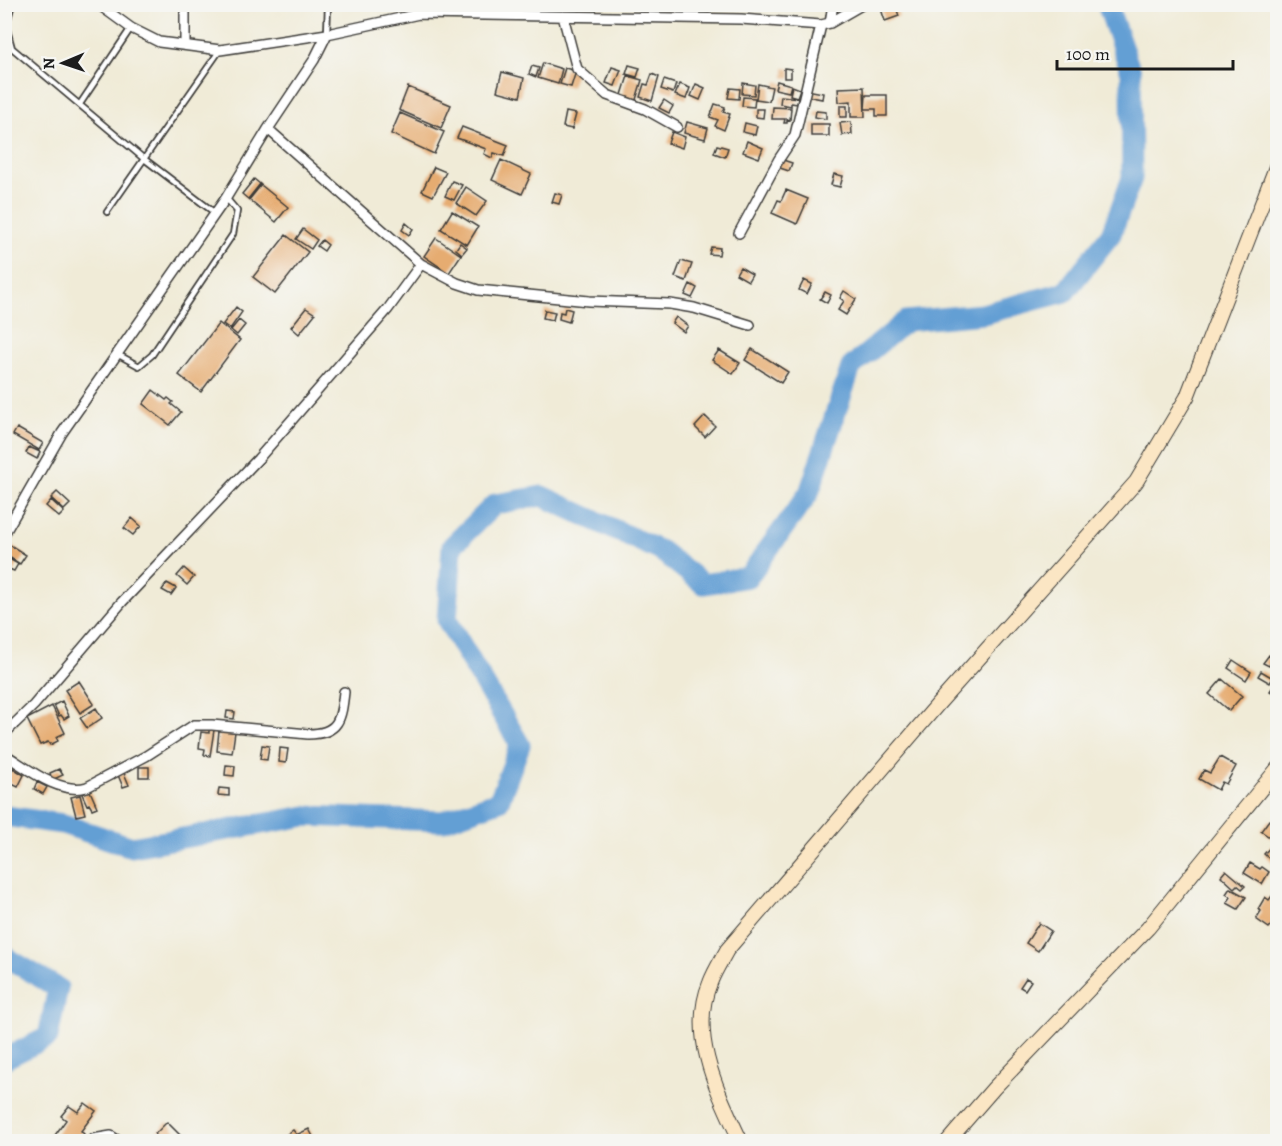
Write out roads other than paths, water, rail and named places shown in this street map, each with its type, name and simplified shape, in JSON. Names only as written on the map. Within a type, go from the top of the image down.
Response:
[{"type":"main road","points":[[741,1142],[713,1080],[702,1026],[709,985],[727,950],[939,703],[1136,482],[1187,397],[1278,162]]},
{"type":"main road","points":[[947,1142],[994,1088],[1148,928],[1278,768]]},
{"type":"street","points":[[98,4],[131,28],[159,42],[220,50],[327,34],[419,14],[741,19],[826,24],[863,4]]},
{"type":"street","points":[[185,4],[185,45]]},
{"type":"street","points":[[523,15],[524,4]]},
{"type":"street","points":[[739,233],[782,152],[795,135],[826,24],[834,4]]},
{"type":"street","points":[[563,16],[577,69],[607,95],[645,110],[677,127]]},
{"type":"street","points":[[4,534],[62,433],[226,198],[314,60],[327,34]]},
{"type":"street","points":[[268,129],[421,264],[457,282],[478,290],[589,301],[670,304],[694,308],[750,325]]},
{"type":"street","points":[[4,734],[34,705],[122,602],[258,459],[388,309],[421,264]]},
{"type":"street","points":[[4,754],[52,782],[79,790],[146,756],[194,725],[320,734],[337,725],[344,692]]},
{"type":"street","points":[[91,1142],[93,1139],[111,1136],[120,1142]]},
{"type":"lane","points":[[12,4],[6,26],[12,48],[143,158],[215,213]]},
{"type":"lane","points":[[327,4],[327,34]]},
{"type":"lane","points":[[80,104],[131,28]]},
{"type":"lane","points":[[107,212],[220,50]]},
{"type":"lane","points":[[117,354],[139,366],[152,355],[233,234],[237,211],[226,198]]},
{"type":"waterway","points":[[4,816],[63,824],[132,847],[306,816],[443,821],[499,801],[520,745],[447,620],[452,546],[495,504],[542,496],[661,551],[703,584],[748,577],[809,493],[851,367],[906,321],[983,314],[1065,292],[1111,234],[1132,178],[1131,72],[1107,4]]},
{"type":"waterway","points":[[4,956],[58,988],[48,1037],[4,1059]]}]
